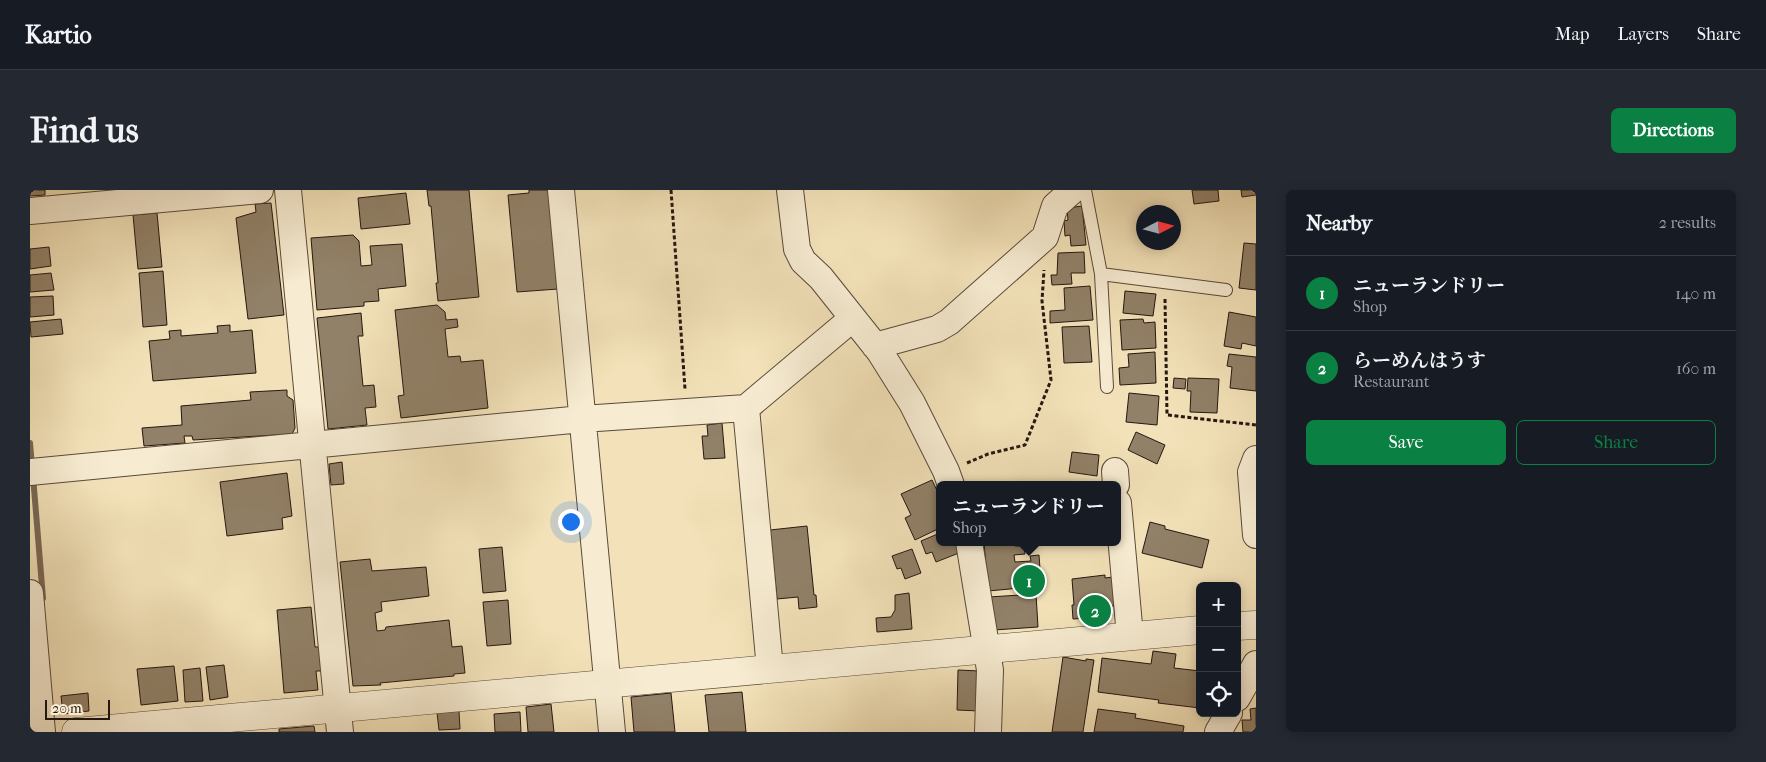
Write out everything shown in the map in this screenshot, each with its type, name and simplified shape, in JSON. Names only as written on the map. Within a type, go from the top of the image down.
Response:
[{"type":"street","points":[[30,211],[260,190]]},
{"type":"street","points":[[288,190],[339,720]]},
{"type":"street","points":[[561,190],[612,732]]},
{"type":"street","points":[[790,190],[797,249],[803,261],[821,278],[875,346],[912,403],[949,478]]},
{"type":"street","points":[[875,346],[937,329],[949,322],[1046,237],[1055,206],[1073,190]]},
{"type":"street","points":[[34,472],[582,419],[746,408],[853,318]]},
{"type":"street","points":[[746,408],[770,669]]},
{"type":"street","points":[[1256,459],[1250,472],[1256,535]]},
{"type":"street","points":[[1121,536],[1130,636]]},
{"type":"street","points":[[970,546],[990,670],[988,732]]},
{"type":"street","points":[[30,593],[42,732]]},
{"type":"street","points":[[1241,626],[1256,625]]},
{"type":"street","points":[[76,732],[339,720],[607,684],[1196,630]]},
{"type":"street","points":[[1241,691],[1256,664]]},
{"type":"street","points":[[1218,732],[1227,717]]},
{"type":"lane","points":[[1085,190],[1101,274],[1107,386]]},
{"type":"lane","points":[[1101,274],[1226,290]]},
{"type":"path","points":[[671,190],[687,412]]},
{"type":"path","points":[[949,478],[988,454],[1025,445],[1051,380],[1042,302],[1046,237]]},
{"type":"path","points":[[1165,283],[1167,415],[1256,425]]},
{"type":"building","points":[[30,190],[45,190],[45,195],[30,196]]},
{"type":"building","points":[[427,190],[469,190],[479,297],[438,301],[431,206],[429,206]]},
{"type":"building","points":[[529,190],[549,190],[558,289],[517,292],[508,195],[529,193]]},
{"type":"building","points":[[1192,190],[1218,190],[1219,201],[1194,204]]},
{"type":"building","points":[[1241,190],[1256,190],[1256,195],[1242,197]]},
{"type":"building","points":[[406,193],[410,224],[361,229],[358,198]]},
{"type":"building","points":[[271,203],[284,315],[248,319],[236,218],[256,212],[255,204]]},
{"type":"building","points":[[1082,206],[1086,245],[1071,246],[1070,235],[1065,236],[1064,221],[1068,220],[1067,208]]},
{"type":"building","points":[[157,213],[162,267],[138,269],[133,215]]},
{"type":"building","points":[[353,235],[359,241],[361,266],[372,265],[370,246],[402,244],[406,286],[378,289],[379,301],[364,302],[364,306],[317,310],[311,238]]},
{"type":"building","points":[[1244,243],[1256,244],[1256,290],[1239,288]]},
{"type":"building","points":[[49,247],[51,266],[30,269],[30,249]]},
{"type":"building","points":[[1084,252],[1085,273],[1071,273],[1072,284],[1052,285],[1051,275],[1057,275],[1058,253]]},
{"type":"building","points":[[163,271],[167,325],[143,327],[139,273]]},
{"type":"building","points":[[51,273],[54,290],[30,292],[30,275]]},
{"type":"building","points":[[1090,286],[1093,320],[1050,323],[1050,311],[1065,310],[1064,288]]},
{"type":"building","points":[[1125,291],[1156,294],[1153,316],[1123,313]]},
{"type":"building","points":[[53,296],[54,315],[30,317],[30,297]]},
{"type":"building","points":[[437,305],[445,312],[446,320],[457,319],[458,327],[445,329],[448,357],[460,356],[461,362],[483,360],[488,408],[401,418],[398,396],[404,395],[395,310]]},
{"type":"building","points":[[1229,312],[1256,317],[1256,346],[1242,343],[1241,349],[1224,346]]},
{"type":"building","points":[[361,313],[363,336],[358,336],[363,386],[374,385],[376,407],[365,408],[367,425],[328,429],[317,318]]},
{"type":"building","points":[[61,319],[63,334],[31,337],[30,322]]},
{"type":"building","points":[[1143,319],[1144,323],[1155,322],[1156,348],[1122,350],[1120,320]]},
{"type":"building","points":[[230,325],[230,332],[252,330],[256,373],[153,381],[149,341],[170,339],[169,331],[181,330],[181,336],[218,333],[217,326]]},
{"type":"building","points":[[1089,326],[1092,362],[1064,363],[1062,327]]},
{"type":"building","points":[[1155,352],[1156,383],[1120,385],[1119,368],[1129,367],[1128,354]]},
{"type":"building","points":[[1229,354],[1256,357],[1256,391],[1230,388],[1232,367],[1227,366]]},
{"type":"building","points":[[1174,378],[1186,379],[1185,389],[1173,388]]},
{"type":"building","points":[[1188,378],[1219,379],[1217,413],[1190,412],[1191,391],[1187,391]]},
{"type":"building","points":[[287,390],[287,396],[293,400],[295,428],[292,434],[193,440],[192,436],[184,436],[185,443],[144,446],[142,428],[182,425],[181,406],[251,400],[250,392]]},
{"type":"building","points":[[1129,393],[1159,396],[1157,425],[1126,422]]},
{"type":"building","points":[[722,423],[725,458],[704,459],[702,436],[708,436],[707,425]]},
{"type":"building","points":[[1136,432],[1165,445],[1157,464],[1128,450]]},
{"type":"building","points":[[1072,452],[1099,455],[1097,476],[1069,472]]},
{"type":"building","points":[[342,462],[344,484],[331,485],[329,464]]},
{"type":"building","points":[[287,473],[292,516],[282,518],[283,529],[227,536],[220,482]]},
{"type":"building","points":[[932,480],[936,488],[936,530],[915,540],[905,518],[911,515],[901,494]]},
{"type":"building","points":[[1150,522],[1165,526],[1165,529],[1209,540],[1202,568],[1142,553]]},
{"type":"building","points":[[807,526],[814,595],[816,595],[817,607],[799,609],[798,597],[777,599],[770,530]]},
{"type":"building","points":[[936,535],[936,546],[962,546],[964,551],[936,562],[932,552],[926,554],[921,541]]},
{"type":"building","points":[[984,546],[1024,546],[1025,554],[1014,555],[1015,562],[1031,561],[1030,556],[1039,555],[1040,569],[1037,570],[1037,580],[1030,581],[1031,587],[988,591]]},
{"type":"building","points":[[502,547],[506,591],[483,593],[479,549]]},
{"type":"building","points":[[912,549],[921,573],[905,579],[901,568],[897,569],[892,556]]},
{"type":"building","points":[[370,559],[372,571],[426,567],[429,596],[381,602],[382,611],[375,613],[377,631],[385,630],[386,627],[449,620],[452,647],[462,646],[465,673],[454,674],[454,676],[380,683],[381,685],[353,686],[340,562]]},
{"type":"building","points":[[1105,575],[1105,578],[1113,577],[1115,606],[1111,606],[1112,616],[1073,619],[1072,579]]},
{"type":"building","points":[[909,593],[912,629],[877,632],[876,618],[891,617],[895,610],[895,595]]},
{"type":"building","points":[[1036,594],[1038,627],[994,630],[989,597]]},
{"type":"building","points":[[508,600],[511,644],[487,646],[483,602]]},
{"type":"building","points":[[311,607],[315,647],[319,647],[321,671],[316,671],[318,690],[284,693],[277,610]]},
{"type":"building","points":[[1153,651],[1176,654],[1174,668],[1196,671],[1196,708],[1158,703],[1159,700],[1098,692],[1102,658],[1151,664]]},
{"type":"building","points":[[1063,657],[1086,661],[1086,659],[1094,660],[1083,732],[1052,732]]},
{"type":"building","points":[[224,665],[228,697],[210,700],[206,667]]},
{"type":"building","points":[[174,666],[178,701],[141,705],[137,669]]},
{"type":"building","points":[[200,668],[203,701],[185,702],[183,670]]},
{"type":"building","points":[[958,670],[980,671],[979,711],[957,710]]},
{"type":"building","points":[[742,692],[746,732],[709,732],[705,695]]},
{"type":"building","points":[[88,693],[89,711],[63,714],[61,696]]},
{"type":"building","points":[[671,693],[675,732],[634,732],[631,697]]},
{"type":"building","points":[[551,704],[554,732],[528,732],[526,707]]},
{"type":"building","points":[[1256,708],[1256,732],[1243,732],[1242,720],[1251,720],[1250,709]]},
{"type":"building","points":[[1098,709],[1136,714],[1135,718],[1184,726],[1183,732],[1094,732]]},
{"type":"building","points":[[459,711],[460,729],[439,730],[437,713]]},
{"type":"building","points":[[520,712],[521,732],[495,732],[494,714]]},
{"type":"building","points":[[314,726],[315,732],[279,732],[279,729]]},
{"type":"waterway","points":[[30,443],[32,466]]},
{"type":"waterway","points":[[33,476],[43,598]]},
{"type":"place","name":"ニューランドリー","points":[[1029,581]]},
{"type":"place","name":"らーめんはうす","points":[[1095,611]]}]
